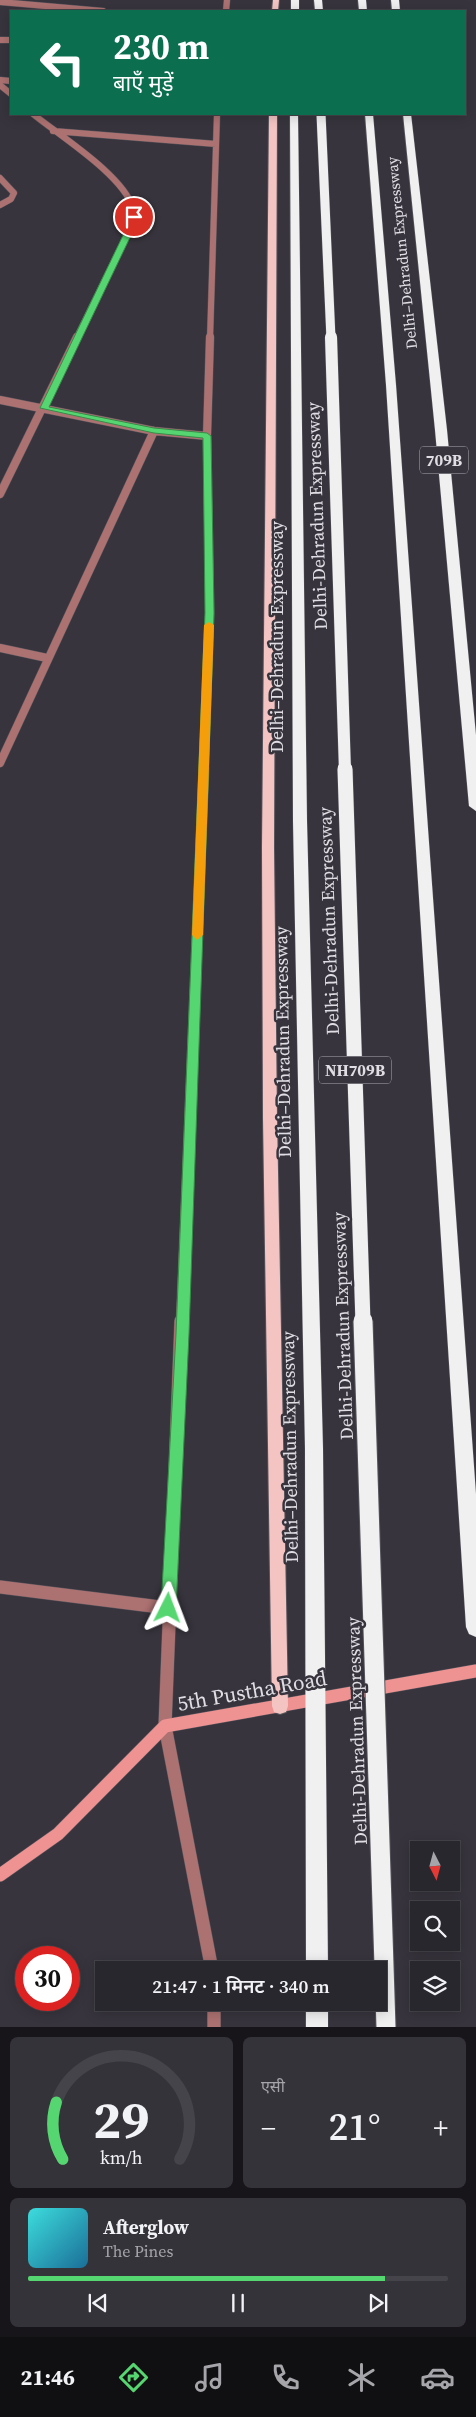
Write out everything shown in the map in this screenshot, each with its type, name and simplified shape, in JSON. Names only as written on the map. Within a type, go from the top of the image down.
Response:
[{"type":"highway","name":"Delhi–Dehradun Expressway","points":[[294,115],[300,830],[314,1440],[316,1961]]},
{"type":"highway","name":"Delhi-Dehradun Expressway","points":[[321,115],[333,385],[386,2027]]},
{"type":"highway","points":[[369,115],[391,385],[476,1627]]},
{"type":"highway","name":"Delhi–Dehradun Expressway","points":[[407,115],[442,440],[476,806]]},
{"type":"highway","points":[[317,2011],[317,2027]]},
{"type":"main road","points":[[274,115],[268,838],[270,1118],[280,1706]]},
{"type":"street","points":[[0,2],[92,10]]},
{"type":"street","points":[[0,85],[10,93]]},
{"type":"street","points":[[0,494],[44,408],[131,227],[134,217],[129,199],[118,184],[34,115]]},
{"type":"street","points":[[210,1961],[165,1726],[168,1608],[182,1334],[210,613],[207,436],[217,115]]},
{"type":"street","points":[[52,131],[216,144]]},
{"type":"street","points":[[0,178],[14,193],[10,199],[0,205]]},
{"type":"street","points":[[0,400],[154,431],[207,436]]},
{"type":"street","points":[[0,764],[47,658],[154,431]]},
{"type":"street","points":[[0,648],[47,658]]},
{"type":"street","points":[[0,1588],[168,1608]]},
{"type":"street","name":"5th Pustha Road","points":[[0,1875],[58,1834],[165,1726],[476,1671]]},
{"type":"street","points":[[214,2011],[214,2027]]},
{"type":"slow traffic","points":[[197,935],[209,625]]},
{"type":"route","points":[[134,217],[131,227],[44,408],[154,431],[207,436],[210,613],[182,1334],[168,1608]]}]
